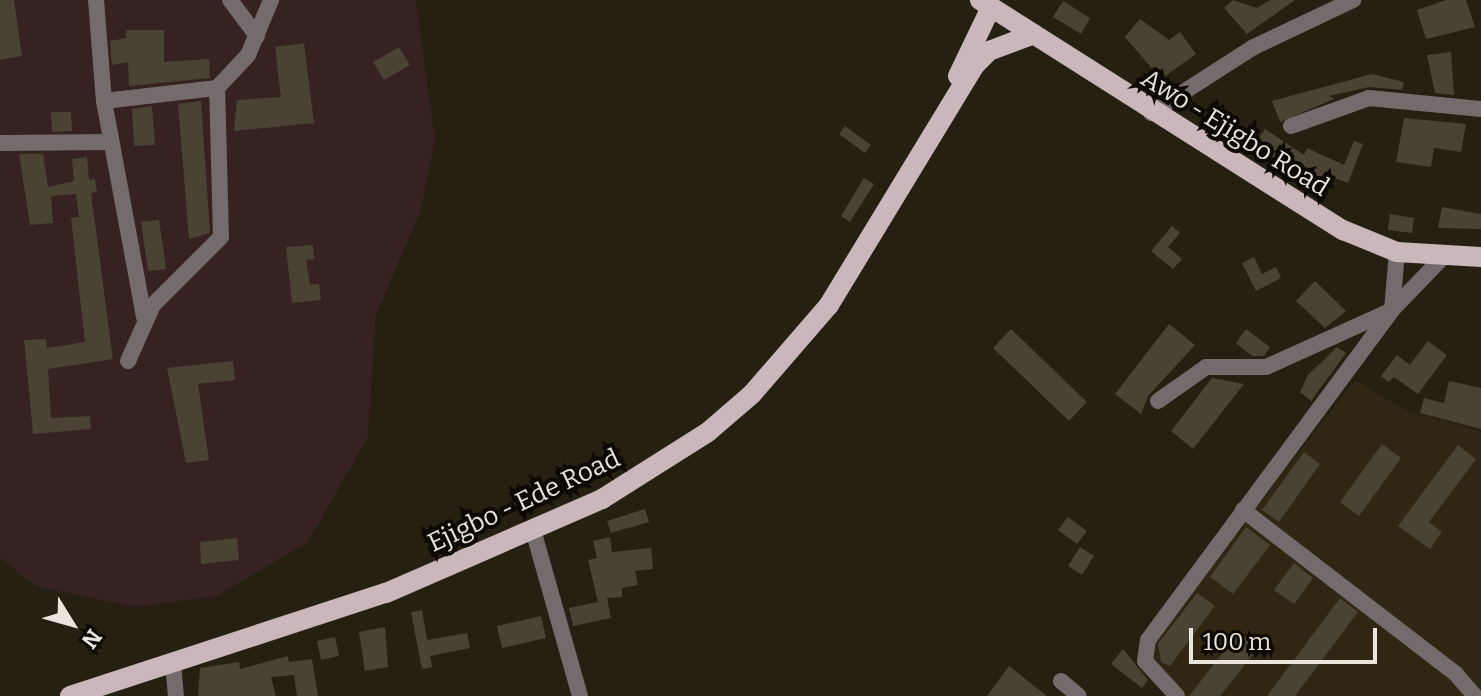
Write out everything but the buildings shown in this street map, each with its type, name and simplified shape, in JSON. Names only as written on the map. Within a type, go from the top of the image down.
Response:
[{"type":"main road","name":"Awo - Ejigbo Road","points":[[994,5],[1151,113],[1309,211],[1397,252],[1442,258],[1481,257]]},
{"type":"main road","name":"Ejigbo - Ede Road","points":[[942,117],[994,5]]},
{"type":"main road","name":"Ejigbo - Ede Road","points":[[70,696],[386,593],[602,499],[708,432],[805,334],[829,305],[942,117],[983,57],[1034,34]]},
{"type":"street","points":[[96,0],[110,142],[144,317]]},
{"type":"street","points":[[230,0],[257,36]]},
{"type":"street","points":[[104,101],[217,88],[237,71],[257,36],[271,0]]},
{"type":"street","points":[[1151,113],[1254,47],[1353,0]]},
{"type":"street","points":[[128,361],[144,317],[172,279],[221,237],[217,88]]},
{"type":"street","points":[[1291,126],[1369,98],[1481,109]]},
{"type":"street","points":[[0,143],[110,142]]},
{"type":"street","points":[[1392,310],[1397,252]]},
{"type":"street","points":[[1177,696],[1145,661],[1148,640],[1392,310],[1442,258]]},
{"type":"street","points":[[1158,401],[1206,367],[1266,367],[1392,310]]},
{"type":"street","points":[[1243,510],[1444,664],[1475,696]]},
{"type":"street","points":[[533,530],[580,696]]},
{"type":"street","points":[[173,663],[176,696]]},
{"type":"street","points":[[1061,681],[1079,696]]},
{"type":"shaded area","points":[[0,0],[416,0],[435,141],[421,210],[376,315],[368,437],[308,542],[217,596],[135,607],[35,586],[0,558]]},
{"type":"shaded area","points":[[1355,380],[1405,410],[1481,432],[1481,696],[1182,696],[1149,655],[1151,643]]}]
